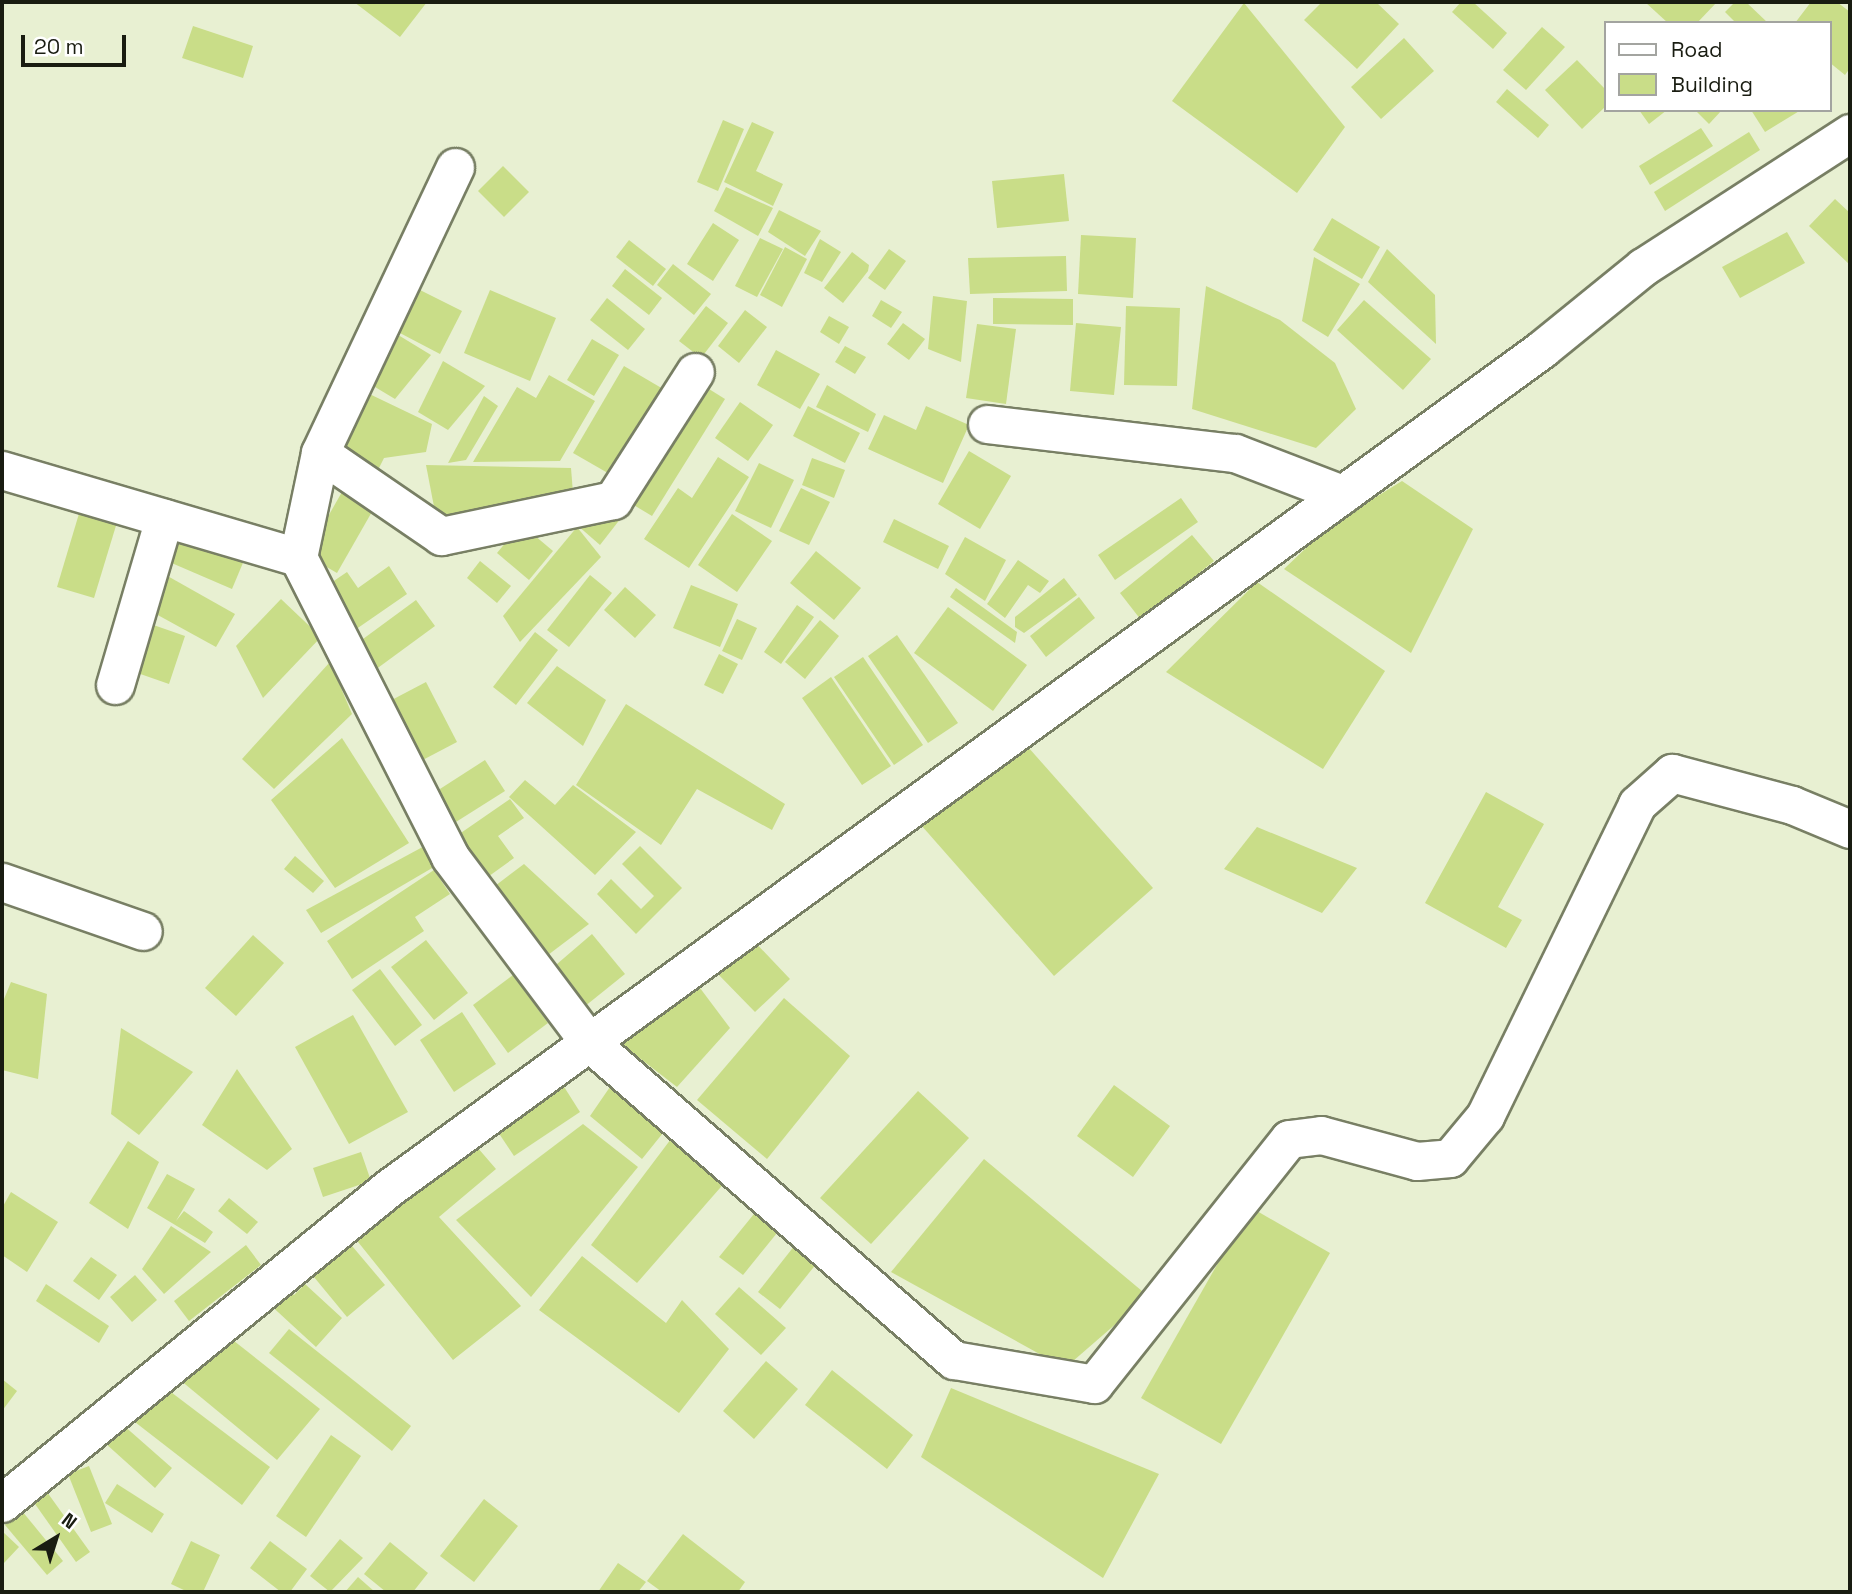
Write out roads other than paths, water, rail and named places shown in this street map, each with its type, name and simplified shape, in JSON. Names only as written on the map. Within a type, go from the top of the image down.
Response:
[{"type":"street","points":[[2,1503],[390,1187],[1542,349],[1643,267],[1850,133]]},
{"type":"street","points":[[455,167],[320,453],[298,557],[450,856],[589,1042],[954,1360],[1094,1384],[1289,1139],[1321,1135],[1416,1161],[1450,1158],[1485,1116],[1637,804],[1672,773],[1792,804],[1850,829]]},
{"type":"street","points":[[320,453],[441,536],[612,500],[695,372]]},
{"type":"street","points":[[987,424],[1235,453],[1342,494]]},
{"type":"street","points":[[2,470],[298,557]]},
{"type":"street","points":[[115,685],[164,518]]},
{"type":"street","points":[[2,882],[143,931]]}]
